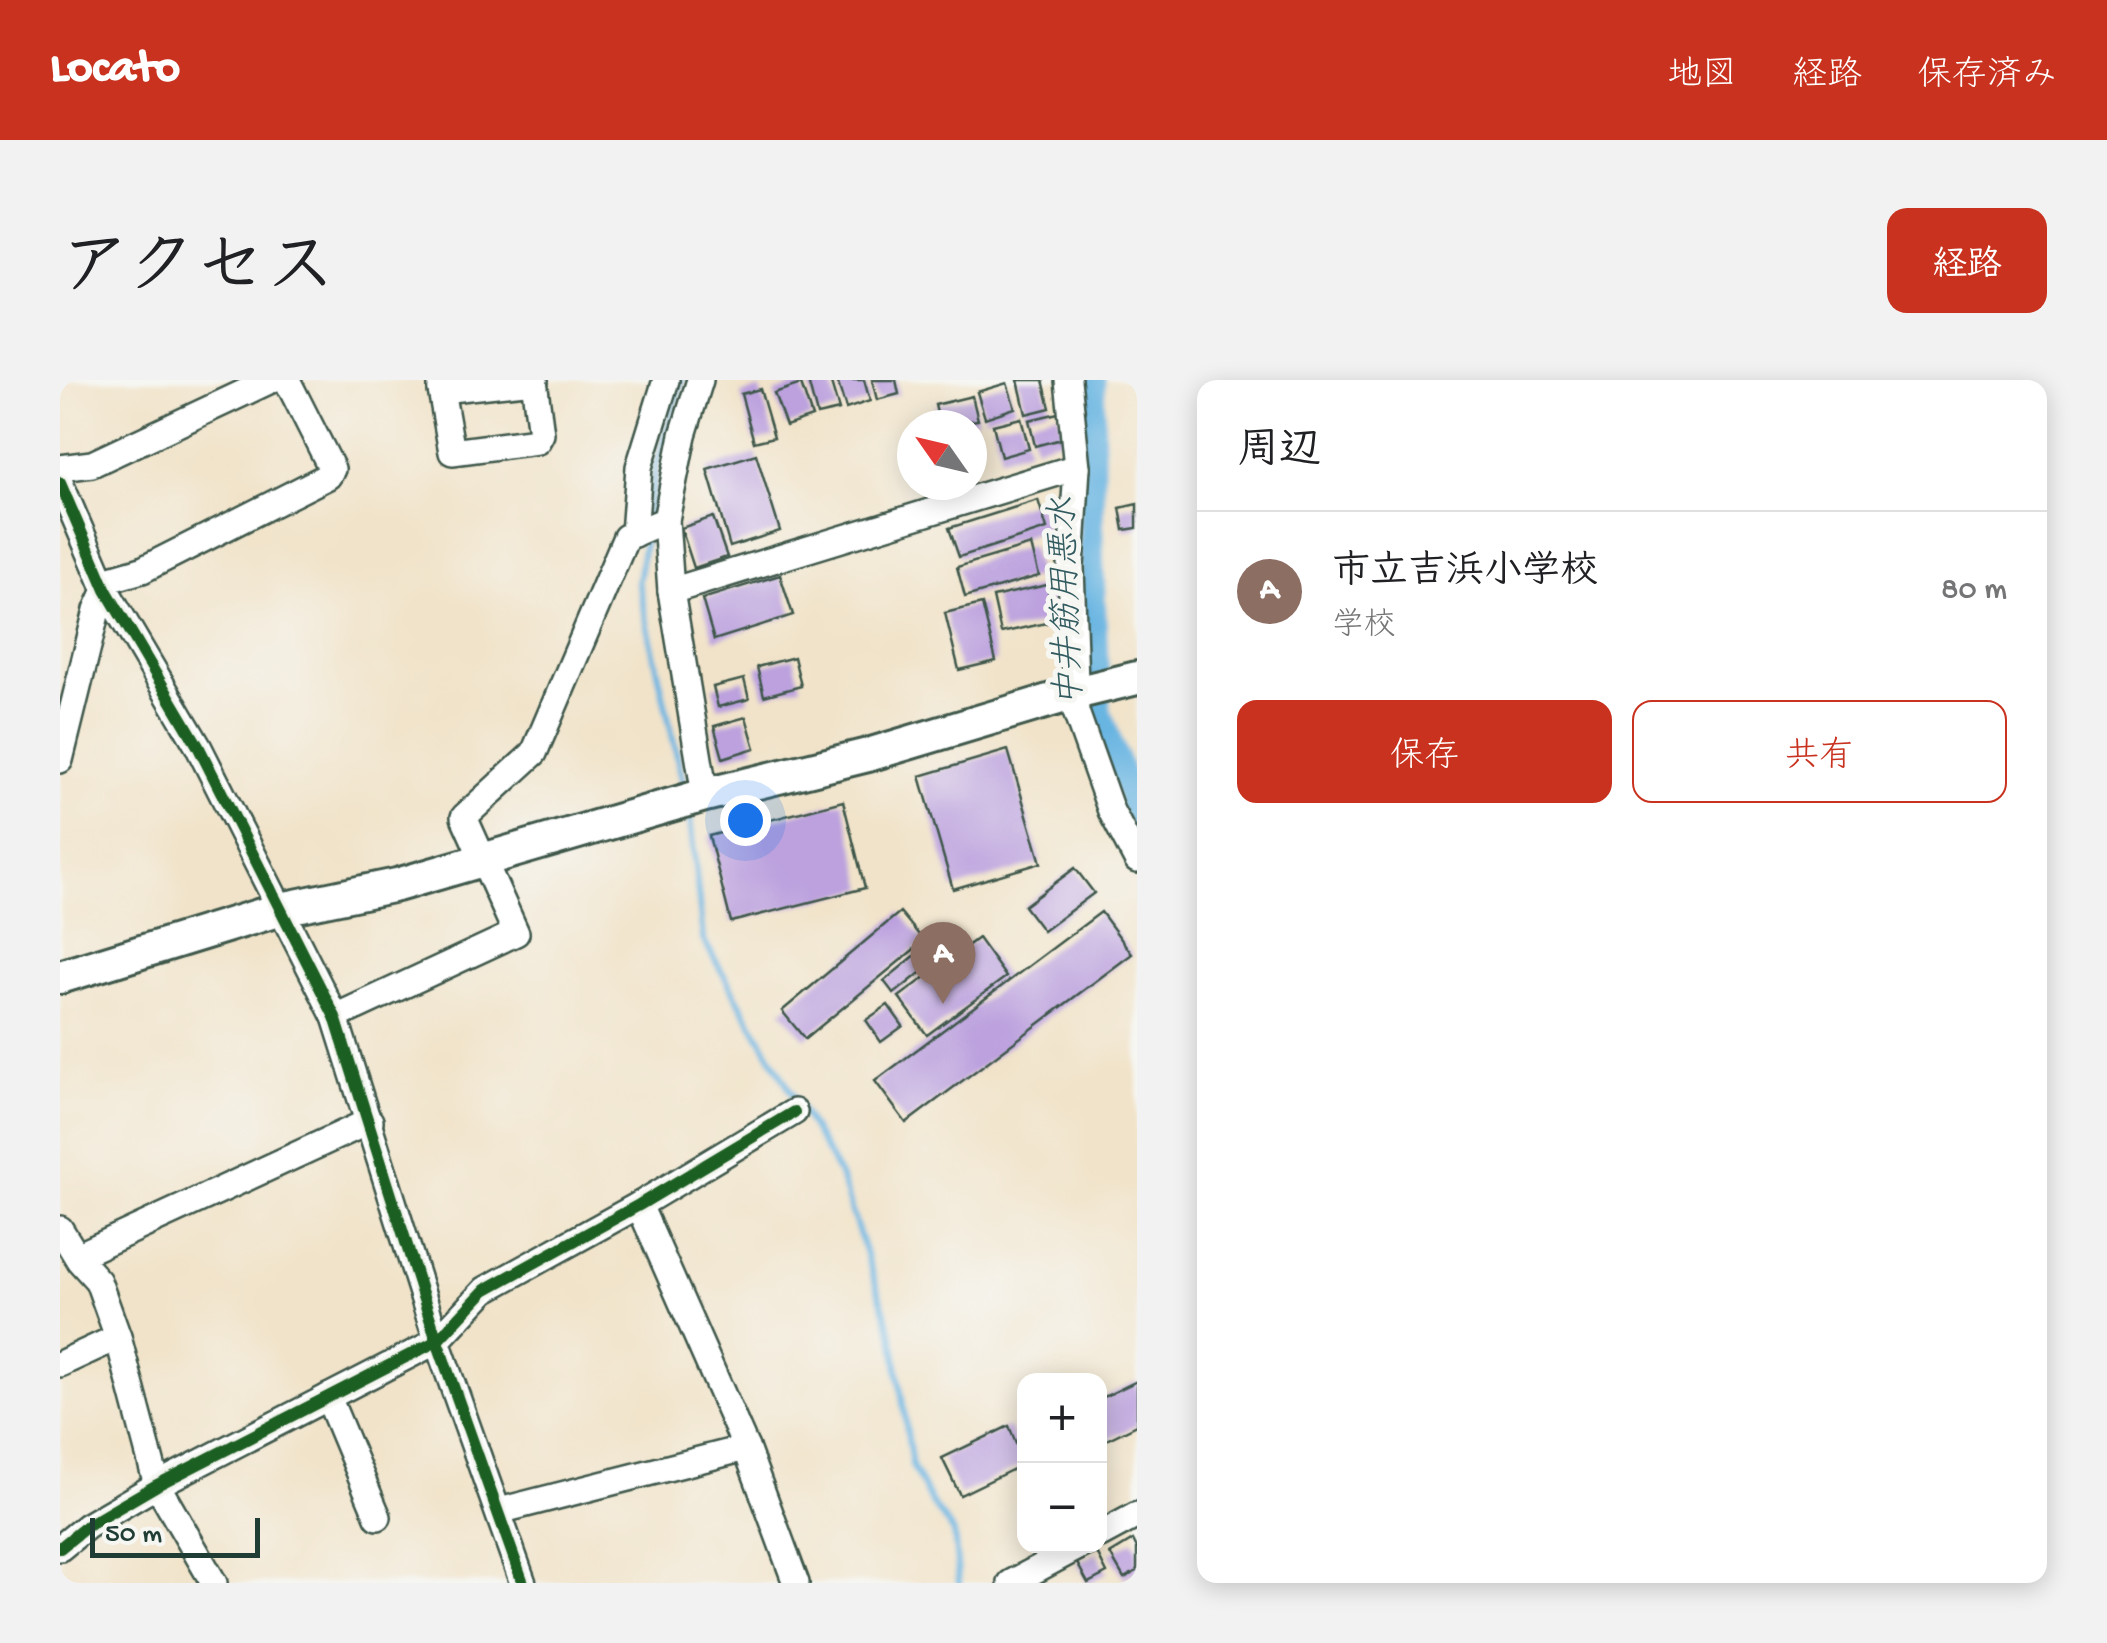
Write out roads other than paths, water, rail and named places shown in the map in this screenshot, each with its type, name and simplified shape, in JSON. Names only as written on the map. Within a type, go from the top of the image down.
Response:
[{"type":"main road","points":[[60,977],[280,909],[398,885],[692,798],[868,756],[1126,682]]},
{"type":"street","points":[[60,468],[92,464],[271,380]]},
{"type":"street","points":[[60,760],[105,586],[328,476],[332,470],[287,380]]},
{"type":"street","points":[[534,380],[541,434],[537,441],[452,452],[441,385],[534,380]]},
{"type":"street","points":[[635,533],[638,467],[666,380]]},
{"type":"street","points":[[692,798],[664,521],[683,434],[700,380]]},
{"type":"street","points":[[1068,380],[1077,467],[1071,567],[1076,712],[1111,811],[1137,860]]},
{"type":"street","points":[[671,591],[1077,467]]},
{"type":"street","points":[[60,483],[105,586],[198,746],[335,1017],[438,1341],[523,1583]]},
{"type":"street","points":[[335,1017],[516,933],[464,816],[534,754],[626,537],[664,521]]},
{"type":"street","points":[[60,1548],[88,1526],[158,1485],[438,1341],[485,1290],[639,1205],[794,1112]]},
{"type":"street","points":[[76,1256],[370,1121]]},
{"type":"street","points":[[639,1205],[746,1448],[796,1583]]},
{"type":"street","points":[[60,1229],[76,1256],[98,1281],[118,1337],[158,1485],[214,1583]]},
{"type":"street","points":[[60,1364],[118,1337]]},
{"type":"street","points":[[328,1397],[378,1517]]},
{"type":"street","points":[[499,1512],[746,1448]]},
{"type":"street","points":[[1107,1531],[1137,1514]]},
{"type":"street","points":[[1012,1583],[1067,1553]]},
{"type":"waterway","points":[[648,518],[656,467],[682,380]]},
{"type":"waterway","name":"中井筋用悪水","points":[[1093,380],[1091,547],[1098,709],[1137,816]]},
{"type":"waterway","points":[[645,536],[638,582],[685,792]]},
{"type":"waterway","points":[[689,809],[703,939],[840,1176],[893,1336],[912,1466],[931,1502],[954,1533],[959,1583]]},
{"type":"place","name":"市立吉浜小学校","points":[[943,1004]]}]
